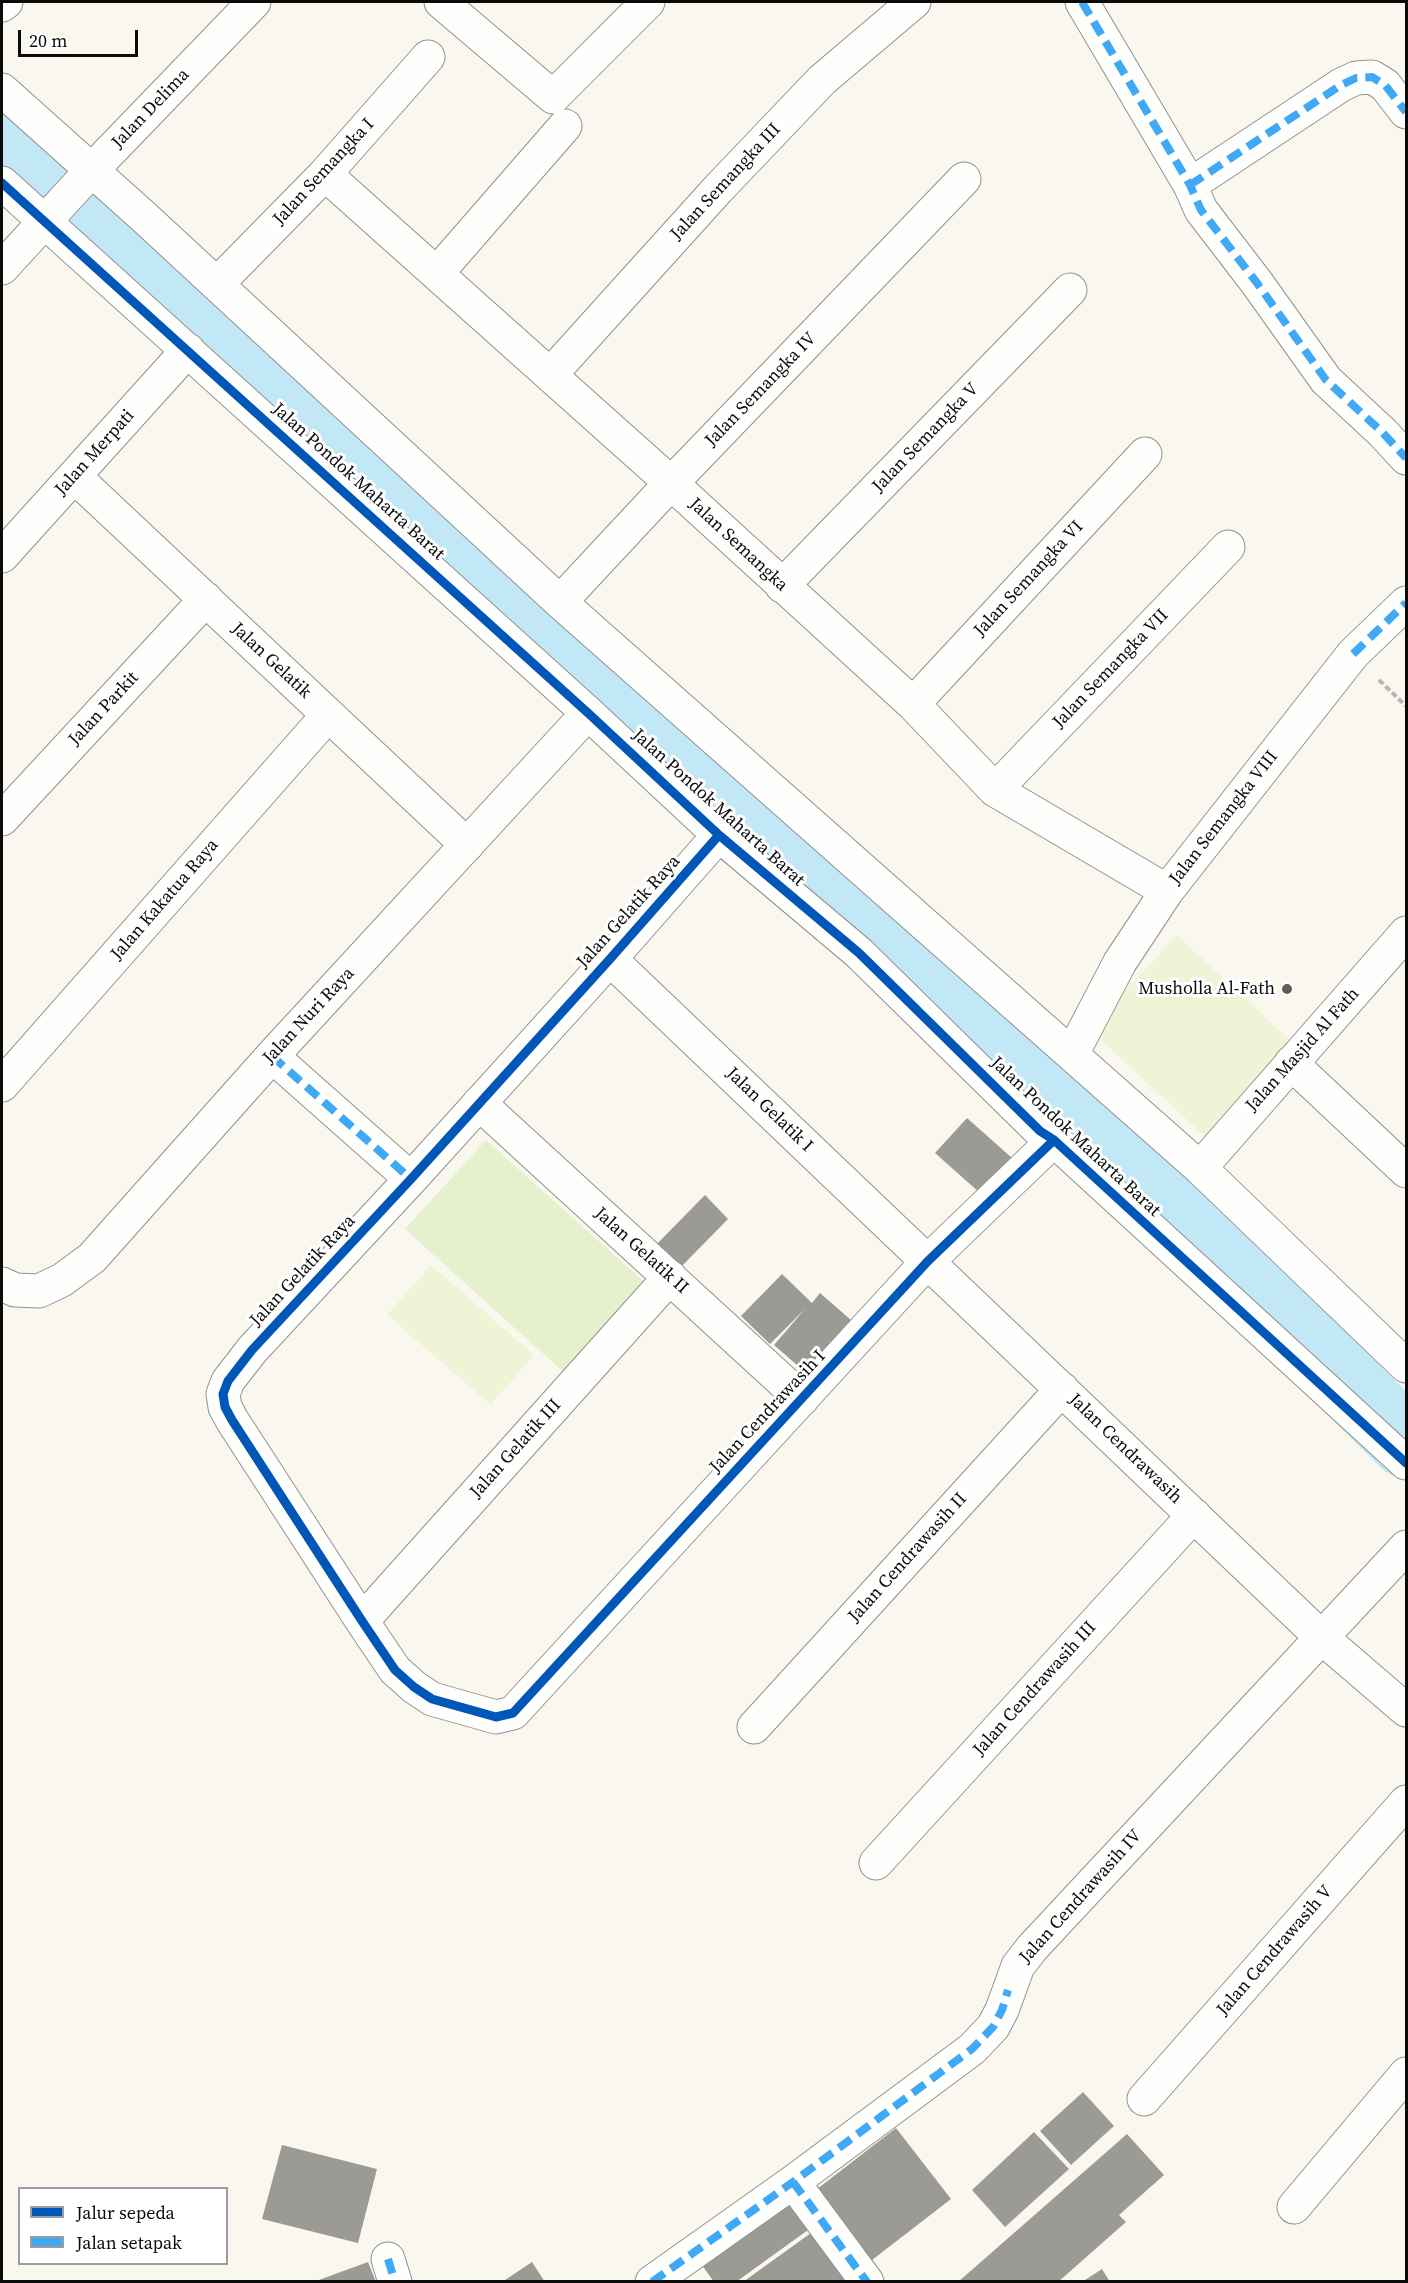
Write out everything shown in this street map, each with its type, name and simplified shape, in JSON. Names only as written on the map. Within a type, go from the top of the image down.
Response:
[{"type":"street","points":[[2,5],[6,2]]},
{"type":"street","name":"Jalan Delima","points":[[2,268],[65,198],[254,2]]},
{"type":"street","points":[[441,2],[553,97],[648,2]]},
{"type":"street","name":"Jalan Semangka III","points":[[550,375],[718,189],[822,80],[914,2]]},
{"type":"street","points":[[1082,2],[1190,185],[1201,210],[1264,292],[1326,380],[1383,432],[1407,458]]},
{"type":"street","name":"Jalan Semangka I","points":[[217,284],[326,174],[428,57]]},
{"type":"street","points":[[1190,185],[1341,85],[1356,78],[1372,77],[1385,85],[1407,112]]},
{"type":"street","name":"Jalan Pondok Maharta Barat","points":[[2,90],[65,198],[188,350],[719,835],[859,953],[1040,1131],[1054,1140],[1407,1463]]},
{"type":"street","points":[[437,273],[565,126]]},
{"type":"street","name":"Jalan Semangka","points":[[326,174],[671,483],[913,704],[995,790],[1167,891]]},
{"type":"street","name":"Jalan Semangka IV","points":[[560,602],[671,483],[964,179]]},
{"type":"street","name":"Jalan Pondok Maharta Barat","points":[[2,183],[65,198],[217,284],[560,602],[1200,1168],[1407,1366]]},
{"type":"street","name":"Jalan Semangka V","points":[[782,585],[1070,290]]},
{"type":"street","name":"Jalan Merpati","points":[[2,556],[188,350]]},
{"type":"street","name":"Jalan Semangka VI","points":[[913,704],[1145,454]]},
{"type":"street","name":"Jalan Gelatik","points":[[74,476],[467,845]]},
{"type":"street","name":"Jalan Semangka VII","points":[[995,790],[1228,547]]},
{"type":"street","name":"Jalan Parkit","points":[[2,819],[206,599]]},
{"type":"street","name":"Jalan Semangka VIII","points":[[1072,1054],[1120,962],[1167,891],[1353,654],[1407,603]]},
{"type":"street","name":"Jalan Nuri Raya","points":[[8,1287],[39,1291],[62,1280],[92,1258],[272,1056],[588,713]]},
{"type":"street","name":"Jalan Kakatua Raya","points":[[2,1085],[328,715]]},
{"type":"street","name":"Jalan Gelatik Raya","points":[[513,1713],[496,1717],[432,1699],[395,1670],[232,1420],[225,1407],[223,1394],[228,1381],[252,1350],[411,1179],[719,835]]},
{"type":"street","name":"Jalan Masjid Al Fath","points":[[1200,1168],[1407,933]]},
{"type":"street","name":"Jalan Gelatik I","points":[[610,959],[928,1262]]},
{"type":"street","points":[[272,1056],[411,1179]]},
{"type":"street","points":[[1291,1063],[1407,1171]]},
{"type":"street","name":"Jalan Gelatik II","points":[[479,1103],[802,1399]]},
{"type":"street","name":"Jalan Cendrawasih I","points":[[513,1713],[928,1262],[1054,1140]]},
{"type":"street","name":"Jalan Cendrawasih","points":[[928,1262],[1321,1637],[1407,1710]]},
{"type":"street","name":"Jalan Gelatik III","points":[[362,1622],[670,1277]]},
{"type":"street","name":"Jalan Cendrawasih II","points":[[754,1726],[1062,1389]]},
{"type":"street","name":"Jalan Cendrawasih III","points":[[876,1863],[1194,1515]]},
{"type":"street","name":"Jalan Cendrawasih IV","points":[[652,2282],[793,2182],[972,2049],[993,2027],[1002,2010],[1018,1966],[1032,1948],[1407,1547]]},
{"type":"street","name":"Jalan Cendrawasih V","points":[[1144,2099],[1407,1802]]},
{"type":"street","points":[[1294,2207],[1407,2074]]},
{"type":"street","points":[[793,2182],[867,2282]]},
{"type":"green space","points":[[1177,935],[1296,1046],[1210,1141],[1089,1029]]},
{"type":"green space","points":[[486,1140],[660,1296],[579,1386],[405,1229]]},
{"type":"green space","points":[[431,1265],[534,1355],[491,1405],[387,1315]]},
{"type":"building","points":[[967,1118],[1012,1158],[980,1193],[935,1153]]},
{"type":"building","points":[[705,1195],[728,1219],[677,1271],[653,1248]]},
{"type":"building","points":[[782,1274],[812,1303],[820,1293],[859,1327],[813,1379],[774,1345],[805,1309],[770,1344],[741,1316]]},
{"type":"building","points":[[1083,2092],[1114,2126],[1071,2165],[1040,2131]]},
{"type":"building","points":[[896,2128],[951,2199],[863,2267],[808,2196]]},
{"type":"building","points":[[1034,2132],[1069,2169],[1005,2227],[972,2190]]},
{"type":"building","points":[[1127,2134],[1164,2175],[1119,2215],[1126,2222],[1058,2282],[958,2282]]},
{"type":"building","points":[[282,2145],[377,2169],[358,2243],[262,2219]]},
{"type":"building","points":[[795,2189],[819,2222],[736,2282],[714,2282],[697,2258]]},
{"type":"building","points":[[822,2225],[863,2282],[743,2282]]},
{"type":"building","points":[[368,2262],[376,2282],[316,2282],[316,2281]]},
{"type":"building","points":[[532,2262],[545,2282],[502,2282]]},
{"type":"building","points":[[1102,2269],[1110,2282],[1082,2282]]},
{"type":"waterway","points":[[2,145],[258,382],[1051,1089],[1406,1442]]},
{"type":"marked path","points":[[1082,2],[1190,185],[1201,210],[1257,283],[1326,380],[1383,433],[1406,458]]},
{"type":"marked path","points":[[1190,185],[1341,85],[1356,78],[1372,77],[1385,85],[1406,112]]},
{"type":"marked path","points":[[1353,654],[1406,603]]},
{"type":"marked path","points":[[272,1056],[411,1179]]},
{"type":"marked path","points":[[652,2282],[793,2182],[972,2049],[993,2027],[1002,2010],[1008,1990]]},
{"type":"marked path","points":[[793,2182],[867,2282]]},
{"type":"marked path","points":[[388,2259],[395,2282]]},
{"type":"cycle path","points":[[2,183],[588,713],[719,835],[859,953],[1040,1131],[1054,1140],[1406,1463]]},
{"type":"cycle path","points":[[719,835],[411,1179],[252,1350],[228,1381],[223,1394],[225,1407],[232,1420],[395,1670],[432,1699],[496,1717],[513,1713],[928,1261],[1054,1140]]},
{"type":"place","name":"Musholla Al-Fath","points":[[1287,989]]}]
